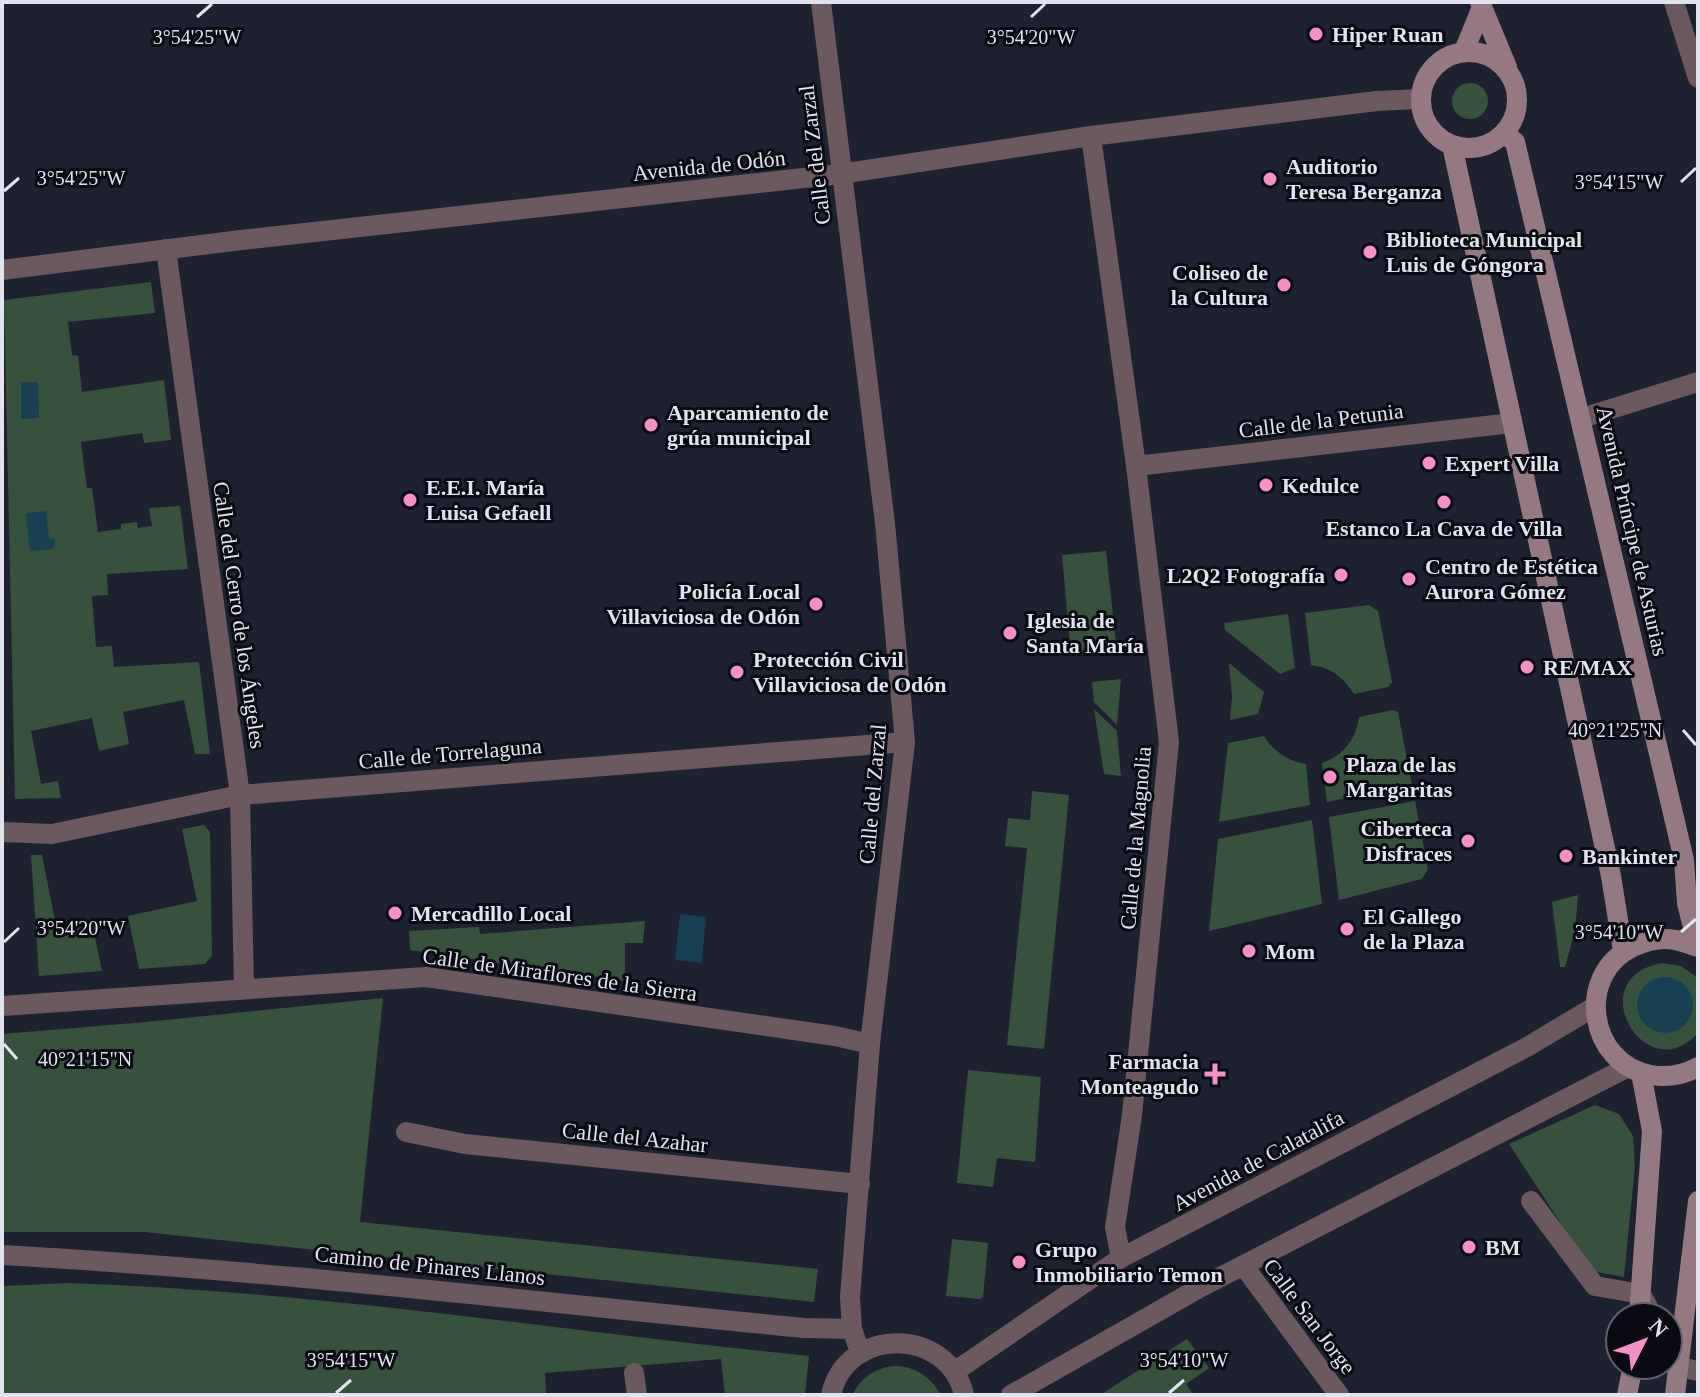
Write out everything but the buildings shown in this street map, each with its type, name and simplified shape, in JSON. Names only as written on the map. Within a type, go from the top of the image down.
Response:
[{"type":"street","name":"Calle del Zarzal","points":[[821,2],[885,523],[905,742],[870,1044],[850,1297],[852,1329],[860,1352]]},
{"type":"street","points":[[1674,2],[1698,78]]},
{"type":"street","points":[[1464,51],[1481,4]]},
{"type":"street","points":[[1481,4],[1510,74],[1516,89],[1517,105],[1513,120],[1504,133],[1480,147],[1452,145],[1439,138],[1429,127],[1422,114],[1420,99],[1428,73],[1450,55],[1464,51],[1490,56],[1510,74]]},
{"type":"street","name":"Avenida de Odón","points":[[2,270],[840,174],[1091,136],[1377,101],[1420,99]]},
{"type":"street","name":"Avenida Príncipe de Asturias","points":[[1504,133],[1515,142],[1582,418],[1684,860],[1687,903],[1698,947]]},
{"type":"street","name":"Calle de la Magnolia","points":[[1091,136],[1136,466],[1169,742],[1132,1115],[1115,1227],[1121,1258]]},
{"type":"street","points":[[1452,145],[1611,876],[1623,951]]},
{"type":"street","name":"Calle del Cerro de los Ángeles","points":[[166,249],[240,795],[244,989]]},
{"type":"street","points":[[1582,418],[1698,382]]},
{"type":"street","name":"Calle de la Petunia","points":[[1136,466],[1512,423]]},
{"type":"street","name":"Calle de Torrelaguna","points":[[2,832],[52,834],[240,795],[905,742]]},
{"type":"street","points":[[1698,947],[1673,939],[1646,940],[1623,951],[1602,976],[1594,1007],[1598,1031],[1610,1051],[1634,1070],[1663,1077],[1686,1073],[1698,1067]]},
{"type":"street","name":"Calle de Miraflores de la Sierra","points":[[2,1006],[426,977],[870,1044]]},
{"type":"street","name":"Avenida de Calatalifa","points":[[954,1372],[1121,1258],[1527,1047],[1594,1007]]},
{"type":"street","points":[[1011,1395],[1102,1341],[1243,1265],[1634,1070]]},
{"type":"street","points":[[1634,1070],[1652,1131],[1640,1301]]},
{"type":"street","name":"Calle del Azahar","points":[[406,1132],[465,1144],[860,1184]]},
{"type":"street","points":[[1531,1201],[1595,1286],[1641,1294]]},
{"type":"street","points":[[1675,1395],[1689,1369],[1698,1201]]},
{"type":"street","name":"Camino de Pinares Llanos","points":[[2,1255],[144,1263],[422,1287],[804,1328],[852,1329]]},
{"type":"street","name":"Calle San Jorge","points":[[1243,1265],[1339,1395]]},
{"type":"street","points":[[1641,1294],[1645,1301]]},
{"type":"street","points":[[831,1395],[844,1367],[860,1352],[879,1344],[900,1341],[921,1346],[940,1356],[954,1372],[964,1395]]},
{"type":"street","points":[[634,1373],[637,1395]]},
{"type":"green space","points":[[1470,83],[1483,88],[1488,101],[1483,114],[1470,119],[1457,114],[1452,101],[1457,88]]},
{"type":"green space","points":[[151,282],[155,313],[68,322],[72,355],[78,356],[82,392],[164,380],[171,440],[144,443],[142,433],[81,442],[87,488],[92,488],[98,532],[121,529],[121,524],[137,522],[138,528],[152,526],[149,508],[180,506],[188,569],[107,574],[108,595],[92,596],[96,647],[112,646],[114,667],[199,662],[210,754],[195,754],[184,700],[123,712],[129,744],[99,751],[92,718],[31,731],[41,784],[58,781],[61,798],[15,799],[4,300]]},
{"type":"green space","points":[[1106,551],[1117,652],[1071,656],[1062,555]]},
{"type":"green space","points":[[1369,605],[1378,611],[1392,682],[1388,687],[1354,694],[1336,674],[1311,665],[1305,613]]},
{"type":"green space","points":[[1288,614],[1295,668],[1280,674],[1225,630],[1224,623]]},
{"type":"green space","points":[[1229,663],[1264,692],[1258,714],[1230,720],[1232,697]]},
{"type":"green space","points":[[1121,679],[1117,725],[1094,702],[1092,682]]},
{"type":"green space","points":[[1094,709],[1117,731],[1121,776],[1104,774]]},
{"type":"green space","points":[[1393,710],[1398,712],[1412,785],[1327,802],[1322,763],[1347,746],[1359,717]]},
{"type":"green space","points":[[1264,736],[1282,754],[1306,764],[1310,805],[1219,822],[1228,743]]},
{"type":"green space","points":[[1032,791],[1069,795],[1044,1049],[1007,1045],[1027,848],[1005,846],[1008,818],[1030,820]]},
{"type":"green space","points":[[1415,801],[1428,869],[1422,879],[1339,900],[1329,817]]},
{"type":"green space","points":[[1312,820],[1322,904],[1209,931],[1218,839]]},
{"type":"green space","points":[[204,825],[210,832],[212,955],[205,964],[139,969],[128,916],[197,901],[182,829]]},
{"type":"green space","points":[[31,855],[42,855],[57,930],[92,923],[102,971],[39,976]]},
{"type":"green space","points":[[1578,895],[1575,931],[1565,967],[1560,967],[1552,902]]},
{"type":"green space","points":[[645,921],[643,943],[625,943],[625,981],[410,950],[409,931],[479,927],[480,934]]},
{"type":"green space","points":[[1662,963],[1681,966],[1698,978],[1698,1033],[1678,1047],[1659,1049],[1642,1040],[1629,1025],[1623,1007],[1625,988],[1638,973]]},
{"type":"green space","points":[[383,998],[360,1222],[818,1269],[814,1302],[144,1232],[3,1232],[2,1034]]},
{"type":"green space","points":[[968,1070],[1041,1077],[1035,1162],[997,1158],[993,1187],[957,1183]]},
{"type":"green space","points":[[1595,1105],[1619,1114],[1633,1136],[1635,1166],[1624,1277],[1592,1271],[1509,1144]]},
{"type":"green space","points":[[952,1239],[988,1243],[983,1297],[980,1299],[946,1296]]},
{"type":"green space","points":[[69,1283],[162,1287],[347,1303],[809,1356],[805,1395],[725,1395],[721,1359],[545,1373],[546,1395],[2,1395],[2,1286]]},
{"type":"green space","points":[[1187,1339],[1209,1368],[1186,1384],[1194,1395],[1100,1395]]},
{"type":"green space","points":[[894,1366],[921,1373],[941,1395],[852,1395],[869,1375]]},
{"type":"water","points":[[21,382],[38,382],[39,418],[21,419]]},
{"type":"water","points":[[46,511],[49,538],[55,539],[55,546],[30,551],[26,513]]},
{"type":"water","points":[[680,914],[706,917],[702,963],[675,960]]},
{"type":"water","points":[[1665,977],[1685,985],[1693,1005],[1685,1025],[1665,1033],[1645,1025],[1637,1005],[1645,985]]},
{"type":"place","name":"Hiper Ruan","points":[[1316,34]]},
{"type":"place","name":"Auditorio Teresa Berganza","points":[[1270,179]]},
{"type":"place","name":"Biblioteca Municipal Luis de Góngora","points":[[1370,252]]},
{"type":"place","name":"Coliseo de la Cultura","points":[[1284,285]]},
{"type":"place","name":"Aparcamiento de grúa municipal","points":[[651,425]]},
{"type":"place","name":"Expert Villa","points":[[1429,463]]},
{"type":"place","name":"Kedulce","points":[[1266,485]]},
{"type":"place","name":"E.E.I. María Luisa Gefaell","points":[[410,500]]},
{"type":"place","name":"Estanco La Cava de Villa","points":[[1444,502]]},
{"type":"place","name":"L2Q2 Fotografía","points":[[1341,575]]},
{"type":"place","name":"Centro de Estética Aurora Gómez","points":[[1409,579]]},
{"type":"place","name":"Policía Local Villaviciosa de Odón","points":[[816,604]]},
{"type":"place","name":"Iglesia de Santa María","points":[[1010,633]]},
{"type":"place","name":"RE/MAX","points":[[1527,667]]},
{"type":"place","name":"Protección Civil Villaviciosa de Odón","points":[[737,672]]},
{"type":"place","name":"Plaza de las Margaritas","points":[[1330,777]]},
{"type":"place","name":"Ciberteca Disfraces","points":[[1468,841]]},
{"type":"place","name":"Bankinter","points":[[1566,856]]},
{"type":"place","name":"Mercadillo Local","points":[[395,913]]},
{"type":"place","name":"El Gallego de la Plaza","points":[[1347,929]]},
{"type":"place","name":"Mom","points":[[1249,951]]},
{"type":"place","name":"Farmacia Monteagudo","points":[[1215,1074]]},
{"type":"place","name":"BM","points":[[1469,1247]]},
{"type":"place","name":"Grupo Inmobiliario Temon","points":[[1019,1262]]}]
